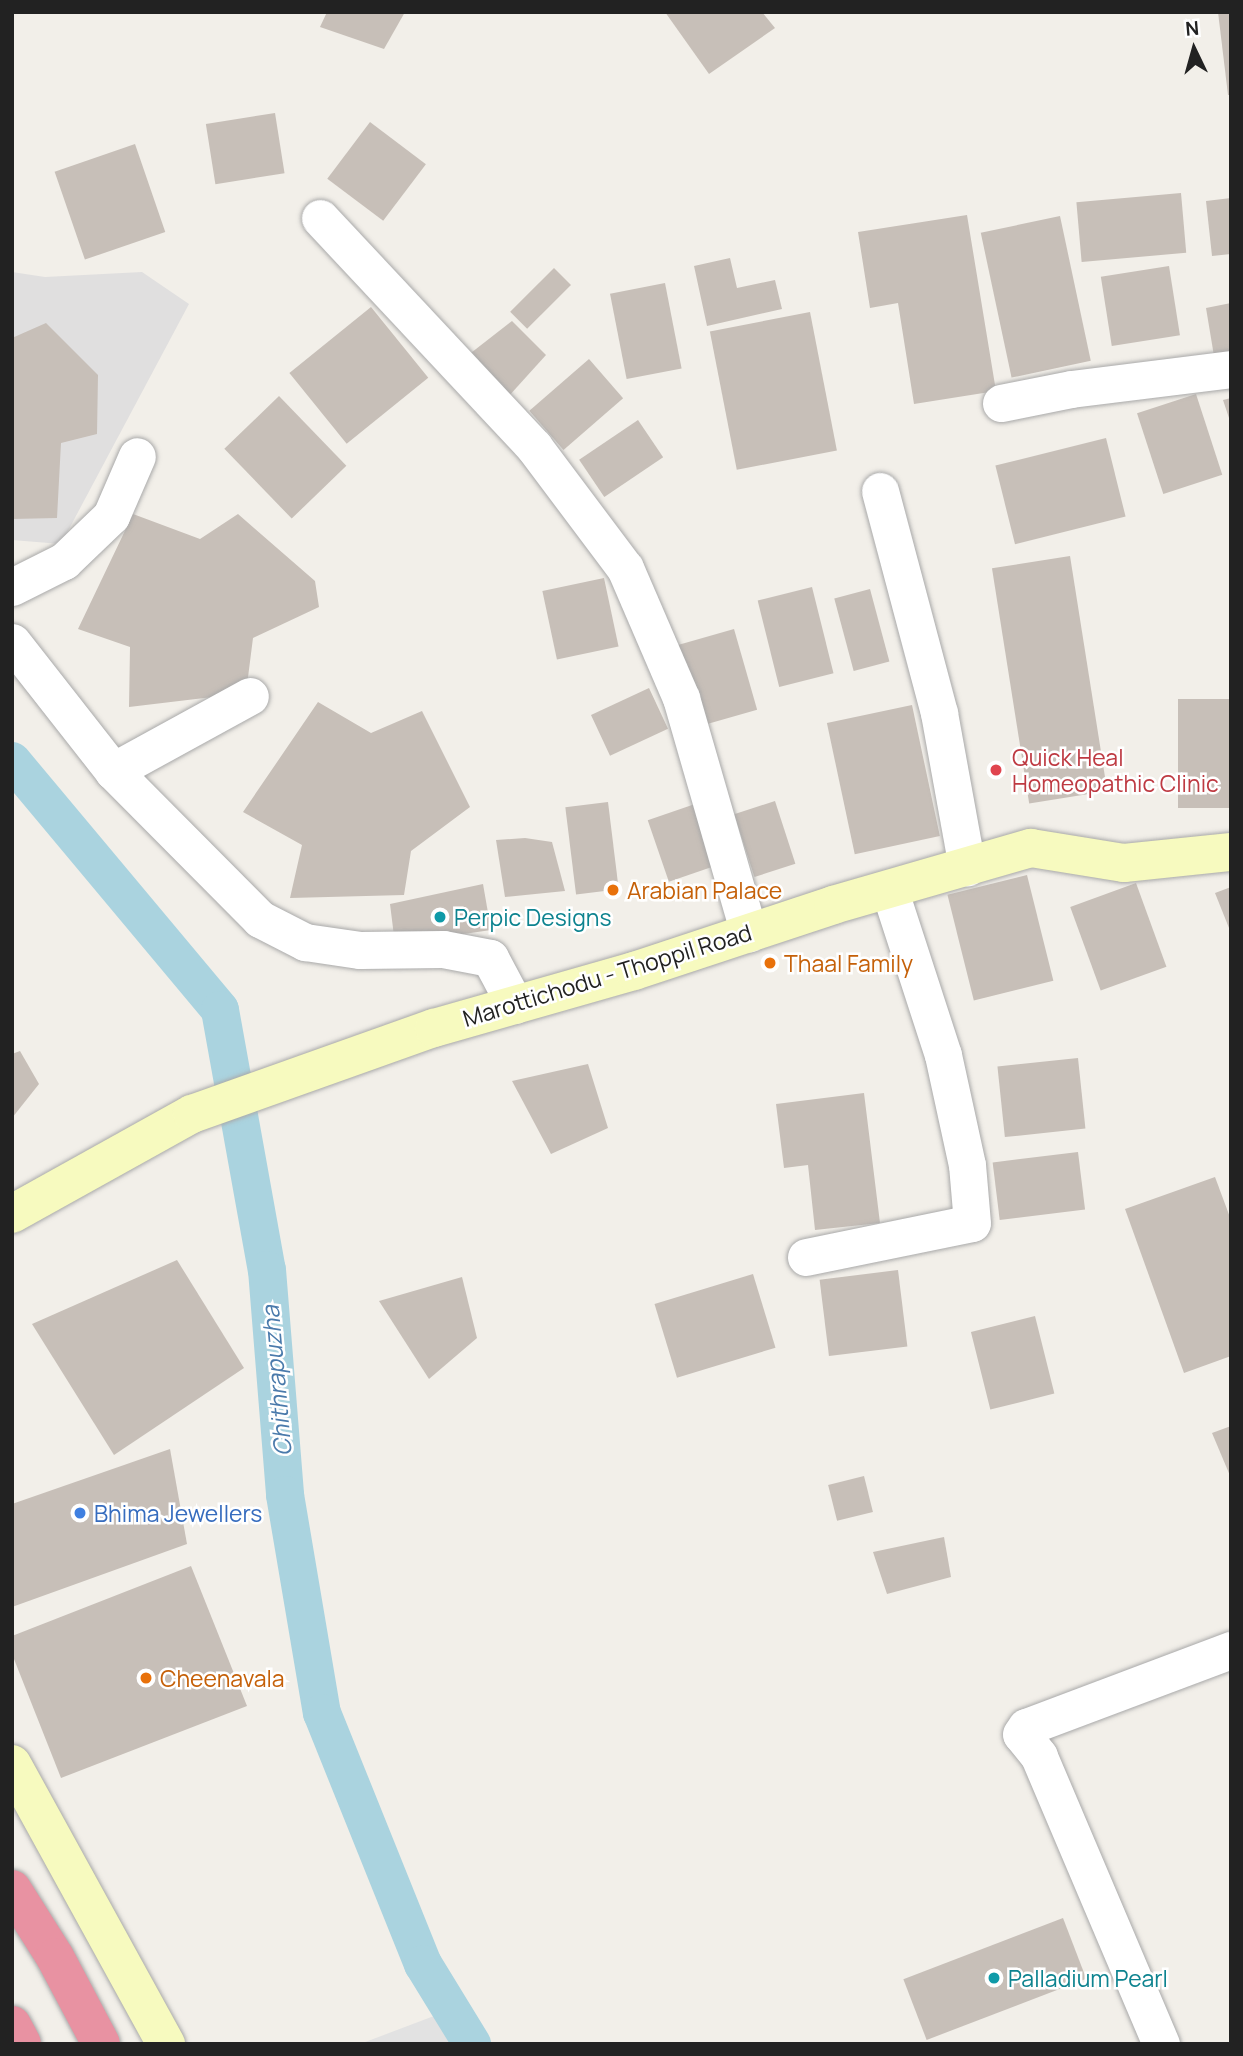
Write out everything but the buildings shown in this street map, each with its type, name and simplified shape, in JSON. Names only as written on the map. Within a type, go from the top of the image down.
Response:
[{"type":"highway","points":[[12,1889],[55,1957],[101,2044]]},
{"type":"highway","points":[[12,2025],[22,2044]]},
{"type":"main road","name":"Marottichodu - Thoppil Road","points":[[12,1214],[192,1114],[435,1027],[515,1005],[889,889],[1031,848],[1124,863],[1231,852]]},
{"type":"main road","points":[[12,1764],[166,2044]]},
{"type":"street","points":[[320,218],[534,447],[625,568],[681,698],[749,933]]},
{"type":"street","points":[[1001,403],[1072,388],[1231,369]]},
{"type":"street","points":[[12,587],[65,561],[111,516],[137,456]]},
{"type":"street","points":[[880,491],[939,713],[967,867]]},
{"type":"street","points":[[12,642],[113,771],[260,919],[305,942],[360,950],[443,949],[490,958],[515,1005]]},
{"type":"street","points":[[113,771],[250,696]]},
{"type":"street","points":[[806,1257],[972,1223],[967,1165],[943,1055],[889,889]]},
{"type":"street","points":[[1161,2044],[1039,1756],[1021,1734],[1026,1727],[1231,1650]]},
{"type":"shaded area","points":[[12,272],[45,277],[142,272],[189,304],[61,544],[12,540]]},
{"type":"shaded area","points":[[463,2005],[477,2030],[445,2044],[360,2044]]},
{"type":"waterway","name":"Chithrapuzha","points":[[12,761],[220,1010],[267,1270],[285,1495],[322,1713],[423,1964],[472,2044]]},
{"type":"place","name":"Quick Heal Homeopathic Clinic","points":[[996,770]]},
{"type":"place","name":"Arabian Palace","points":[[613,890]]},
{"type":"place","name":"Perpic Designs","points":[[440,917]]},
{"type":"place","name":"Thaal Family","points":[[770,963]]},
{"type":"place","name":"Bhima Jewellers","points":[[80,1513]]},
{"type":"place","name":"Cheenavala","points":[[146,1678]]},
{"type":"place","name":"Palladium Pearl","points":[[994,1978]]}]
